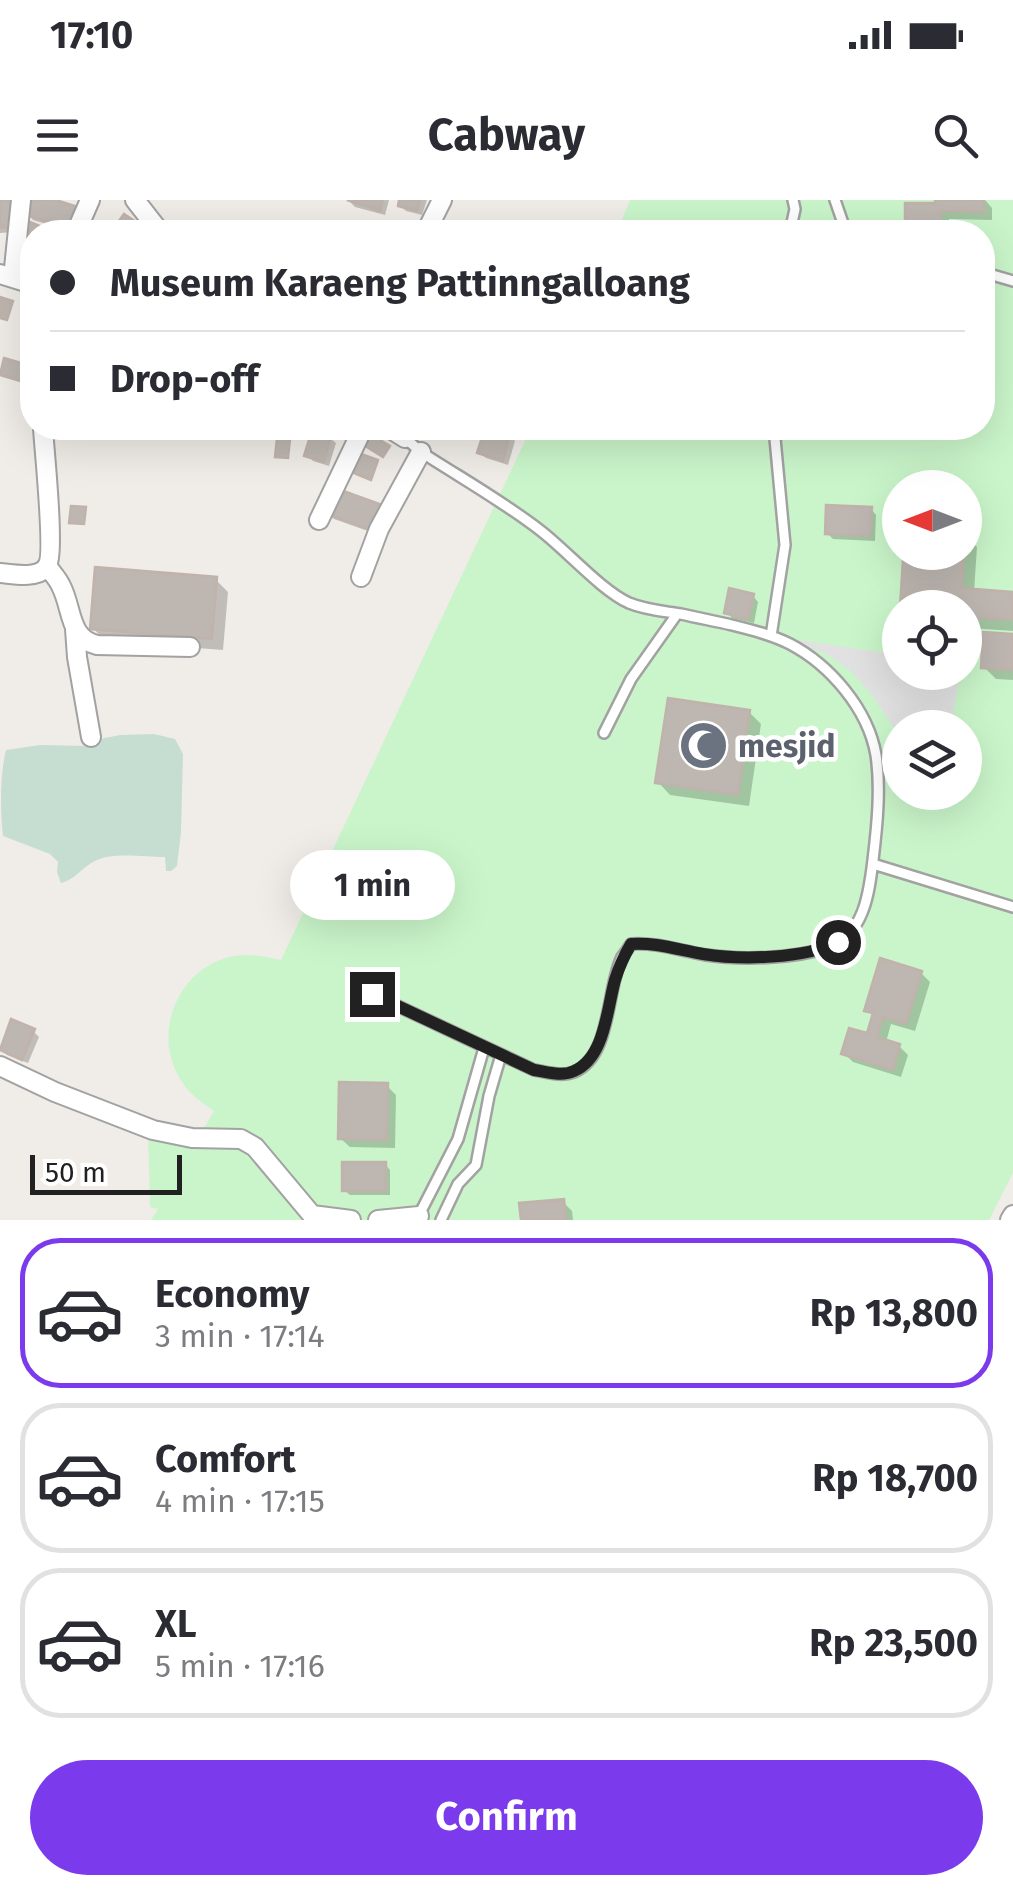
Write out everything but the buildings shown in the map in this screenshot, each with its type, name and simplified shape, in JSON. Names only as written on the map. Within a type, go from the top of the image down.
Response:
[{"type":"street","points":[[6,276],[21,200]]},
{"type":"street","points":[[135,200],[151,220]]},
{"type":"street","points":[[44,440],[50,542],[47,566],[64,592],[75,630],[91,736]]},
{"type":"street","points":[[319,520],[357,440]]},
{"type":"street","points":[[362,577],[373,542],[421,452]]},
{"type":"street","points":[[0,573],[30,574],[47,566]]},
{"type":"street","points":[[75,630],[85,642],[97,644],[190,646]]},
{"type":"street","points":[[0,1066],[153,1130],[192,1138],[246,1140],[311,1218],[351,1220]]},
{"type":"street","points":[[378,1220],[418,1218]]},
{"type":"lane","points":[[372,994],[534,1070],[560,1074],[575,1071],[592,1057],[605,1026],[622,958],[631,944],[746,958],[818,950],[838,942],[859,922],[873,864],[878,780],[875,751],[852,699],[833,677],[810,656],[771,636],[626,602],[537,528],[421,452],[410,440]]},
{"type":"lane","points":[[771,636],[785,546],[776,440]]},
{"type":"lane","points":[[604,733],[631,679],[677,614]]},
{"type":"lane","points":[[873,864],[1013,907]]},
{"type":"lane","points":[[418,1218],[458,1138],[484,1048]]},
{"type":"lane","points":[[441,1220],[458,1184],[476,1165],[489,1096],[502,1055]]},
{"type":"green space","points":[[630,200],[1013,200],[1013,1173],[989,1220],[151,1220],[158,1209],[150,1207],[148,1135],[198,1138],[214,1111],[187,1089],[172,1061],[168,1041],[176,1004],[198,973],[215,962],[234,956],[281,960],[525,440],[995,440],[995,220],[622,220]]},
{"type":"green space","points":[[154,734],[175,739],[183,754],[181,832],[177,866],[171,871],[166,871],[165,857],[112,856],[92,863],[61,883],[58,862],[50,854],[3,836],[1,792],[6,750],[40,745],[87,746],[104,738]]},
{"type":"shaded area","points":[[791,639],[882,652],[882,690],[957,690],[954,710],[882,710],[852,672],[828,655]]},
{"type":"place","name":"mesjid","points":[[703,746]]},
{"type":"route","points":[[372,994],[534,1070],[560,1074],[575,1071],[592,1057],[605,1026],[622,958],[631,944],[759,958],[818,950],[838,942]]}]
